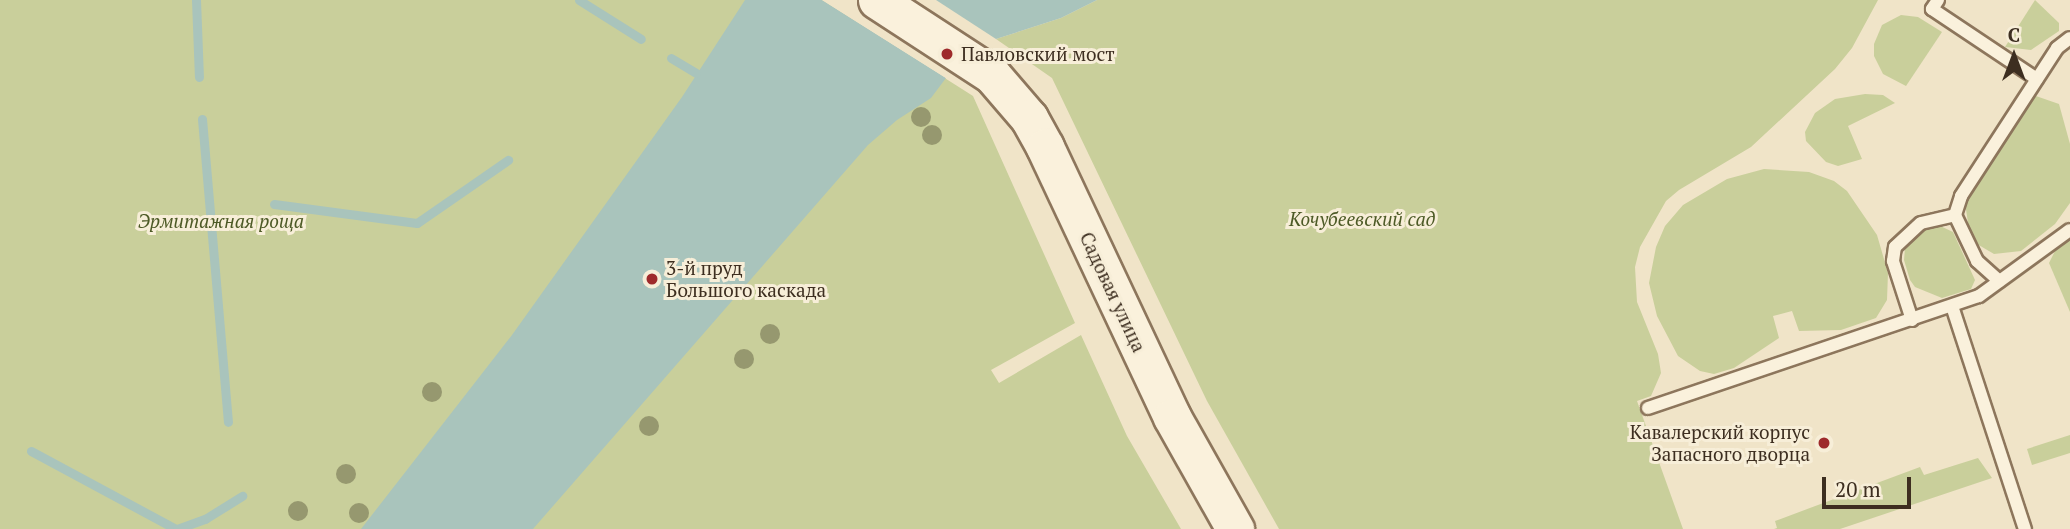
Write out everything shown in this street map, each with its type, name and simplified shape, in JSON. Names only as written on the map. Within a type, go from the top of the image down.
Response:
[{"type":"main road","name":"Садовая улица","points":[[877,0],[979,66],[1003,84],[1014,97],[1045,147],[1172,417],[1235,529]]},
{"type":"lane","points":[[1938,0],[1932,9],[2037,79]]},
{"type":"lane","points":[[1999,281],[1978,261],[1955,215],[1961,196],[2057,48],[2070,38]]},
{"type":"lane","points":[[1912,320],[1893,261],[1895,247],[1921,223],[1955,215]]},
{"type":"lane","points":[[1648,408],[1979,296],[2070,230]]},
{"type":"lane","points":[[1952,306],[2025,529]]},
{"type":"green space","name":"Эрмитажная роща","points":[[0,0],[822,0],[973,96],[1075,323],[991,370],[999,383],[1081,335],[1127,436],[1181,529],[0,529]]},
{"type":"green space","name":"Кочубеевский сад","points":[[1097,0],[1878,0],[1852,48],[1835,69],[1751,147],[1679,190],[1666,201],[1640,247],[1635,267],[1637,302],[1658,354],[1661,373],[1651,396],[1637,401],[1683,529],[1279,529],[1207,401],[1052,78],[996,39],[1061,18]]},
{"type":"green space","points":[[2035,0],[2059,23],[2059,31],[2031,50],[2005,47]]},
{"type":"green space","points":[[1901,15],[1918,17],[1942,32],[1906,86],[1883,74],[1874,56],[1874,44],[1882,25]]},
{"type":"green space","points":[[1865,94],[1883,95],[1895,103],[1848,126],[1862,159],[1838,166],[1826,162],[1806,141],[1805,132],[1815,113],[1835,99]]},
{"type":"green space","points":[[2033,95],[2059,104],[2070,144],[2070,203],[2055,224],[2021,251],[1994,254],[1977,244],[1970,236],[1965,203]]},
{"type":"green space","points":[[1764,169],[1809,172],[1834,181],[1847,191],[1877,235],[1888,273],[1887,300],[1876,318],[1841,330],[1799,331],[1792,311],[1773,316],[1779,338],[1734,368],[1714,374],[1700,371],[1678,356],[1657,316],[1649,283],[1656,247],[1665,226],[1683,205],[1727,179]]},
{"type":"green space","points":[[1936,224],[1953,232],[1975,280],[1971,289],[1942,298],[1915,287],[1904,260],[1905,248],[1911,238],[1918,231]]},
{"type":"green space","points":[[2070,237],[2070,312],[2049,263],[2057,247]]},
{"type":"green space","points":[[2070,435],[2070,453],[2032,465],[2027,449]]},
{"type":"green space","points":[[1978,458],[1992,478],[1840,529],[1774,529],[1777,528],[1775,521],[1920,467],[1924,475]]},
{"type":"water","name":"3-й пруд Большого каскада","points":[[745,0],[822,0],[946,78],[931,98],[897,120],[868,145],[533,529],[361,529],[512,335],[682,97]]},
{"type":"water","points":[[936,0],[1097,0],[1061,18],[996,39]]},
{"type":"pier","points":[[822,0],[829,0],[948,75],[949,80]]},
{"type":"waterway","points":[[196,0],[199,77]]},
{"type":"waterway","points":[[579,0],[641,39]]},
{"type":"waterway","points":[[671,58],[696,73]]},
{"type":"waterway","points":[[202,119],[228,422]]},
{"type":"waterway","points":[[274,204],[417,223],[508,160]]},
{"type":"waterway","points":[[31,451],[176,529]]},
{"type":"waterway","points":[[177,529],[205,519],[242,496]]},
{"type":"place","name":"Павловский мост","points":[[947,54]]},
{"type":"place","name":"3-й пруд Большого каскада","points":[[652,279]]},
{"type":"place","name":"Кавалерский корпус Запасного дворца","points":[[1824,443]]}]
